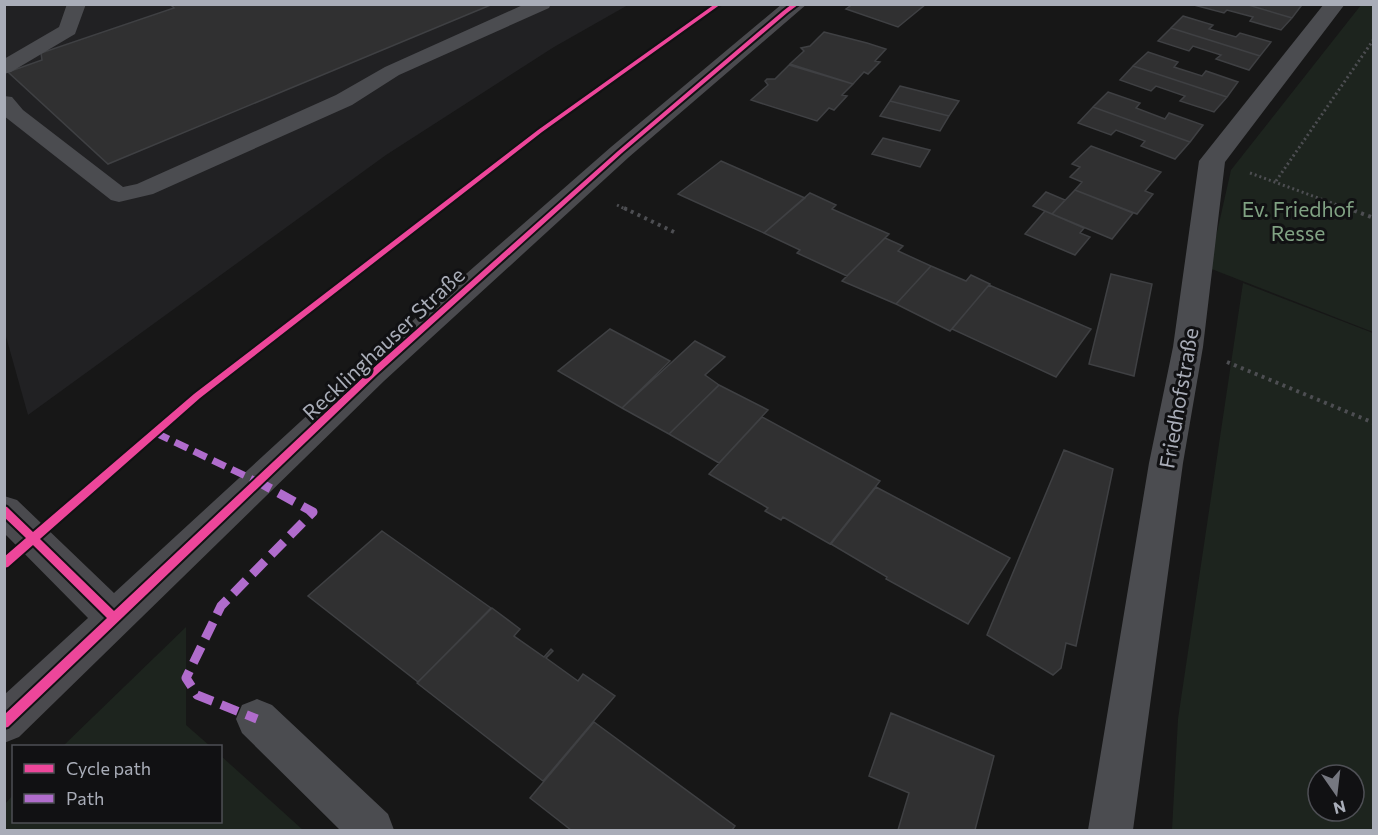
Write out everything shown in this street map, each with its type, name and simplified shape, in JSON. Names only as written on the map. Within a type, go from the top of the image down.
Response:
[{"type":"main road","name":"Recklinghauser Straße","points":[[4,723],[374,374],[581,187],[797,4]]},
{"type":"main road","points":[[4,510],[115,619]]},
{"type":"street","points":[[1212,161],[1335,4]]},
{"type":"street","name":"Friedhofstraße","points":[[1110,831],[1166,463],[1188,347],[1212,161]]},
{"type":"street","points":[[257,719],[372,831]]},
{"type":"lane","points":[[4,68],[68,30],[77,4]]},
{"type":"lane","points":[[4,102],[15,115],[119,195],[145,189],[344,100],[392,71],[542,4]]},
{"type":"path","points":[[1276,181],[1374,39]]},
{"type":"path","points":[[1212,161],[1276,181],[1374,218]]},
{"type":"path","points":[[581,187],[674,232]]},
{"type":"path","points":[[1188,347],[1374,423]]},
{"type":"shaded area","points":[[4,5],[628,5],[554,47],[386,155],[28,415],[5,333]]},
{"type":"green space","name":"Ev. Friedhof Resse","points":[[1361,5],[1373,5],[1373,332],[1209,268],[1231,170]]},
{"type":"green space","points":[[1243,283],[1373,333],[1373,830],[1172,830],[1178,719]]},
{"type":"green space","points":[[186,627],[186,725],[209,745],[64,745]]},
{"type":"green space","points":[[222,757],[303,830],[5,830],[5,804],[12,796],[12,823],[222,823]]},
{"type":"building","points":[[170,4],[493,4],[108,164],[8,72],[42,60],[41,53],[174,8]]},
{"type":"building","points":[[853,4],[926,4],[898,27],[846,9]]},
{"type":"building","points":[[1245,4],[1296,4],[1301,6],[1292,18]]},
{"type":"building","points":[[1245,4],[1292,18],[1281,30],[1250,21],[1253,17],[1227,10],[1224,13],[1194,5]]},
{"type":"building","points":[[1183,16],[1213,25],[1209,29],[1236,37],[1240,33],[1271,42],[1260,56],[1171,28]]},
{"type":"building","points":[[1171,28],[1260,56],[1249,70],[1216,59],[1221,55],[1193,46],[1189,51],[1158,41]]},
{"type":"building","points":[[824,32],[886,49],[875,61],[880,62],[868,74],[864,72],[853,84],[790,64],[804,51],[801,48],[810,46]]},
{"type":"building","points":[[1148,52],[1178,62],[1174,67],[1202,76],[1206,71],[1238,82],[1227,97],[1133,66]]},
{"type":"building","points":[[789,65],[853,84],[842,95],[847,96],[834,110],[829,108],[817,121],[751,100],[768,85],[765,81],[767,79],[775,79]]},
{"type":"building","points":[[1133,66],[1227,97],[1214,112],[1180,101],[1185,96],[1156,86],[1151,91],[1120,80]]},
{"type":"building","points":[[900,86],[959,101],[949,116],[890,101]]},
{"type":"building","points":[[1108,92],[1140,103],[1136,108],[1165,119],[1169,113],[1203,125],[1190,142],[1093,107]]},
{"type":"building","points":[[890,101],[949,116],[940,131],[880,116]]},
{"type":"building","points":[[1093,107],[1190,142],[1175,159],[1141,146],[1145,141],[1116,130],[1111,135],[1078,123]]},
{"type":"building","points":[[883,138],[930,150],[920,167],[872,154]]},
{"type":"building","points":[[1091,146],[1161,172],[1145,191],[1153,194],[1137,214],[1075,190],[1082,182],[1070,177],[1080,167],[1072,164]]},
{"type":"building","points":[[721,161],[805,198],[764,233],[678,194]]},
{"type":"building","points":[[1075,190],[1133,213],[1112,239],[1052,214]]},
{"type":"building","points":[[1046,192],[1065,200],[1052,214],[1033,206]]},
{"type":"building","points":[[810,193],[836,205],[832,209],[889,234],[847,276],[797,253],[800,250],[764,233]]},
{"type":"building","points":[[1045,211],[1084,228],[1080,233],[1090,237],[1075,255],[1025,234]]},
{"type":"building","points":[[885,238],[903,246],[898,251],[931,266],[896,304],[842,281]]},
{"type":"building","points":[[931,266],[966,281],[971,275],[990,284],[950,331],[896,304]]},
{"type":"building","points":[[1111,274],[1152,284],[1134,376],[1089,364]]},
{"type":"building","points":[[989,285],[1091,329],[1056,377],[952,329]]},
{"type":"building","points":[[610,329],[670,361],[622,408],[558,371]]},
{"type":"building","points":[[695,341],[725,357],[705,375],[719,385],[669,434],[622,408]]},
{"type":"building","points":[[719,385],[768,410],[719,463],[669,434]]},
{"type":"building","points":[[762,417],[880,481],[830,544],[783,517],[781,520],[765,511],[768,508],[709,474]]},
{"type":"building","points":[[1064,450],[1113,469],[1076,646],[1066,643],[1061,668],[1053,675],[987,635]]},
{"type":"building","points":[[876,487],[1010,558],[968,624],[886,579],[887,577],[831,544]]},
{"type":"building","points":[[382,531],[491,608],[418,682],[308,596]]},
{"type":"building","points":[[492,608],[520,629],[514,636],[544,657],[551,649],[553,651],[546,658],[578,681],[583,674],[615,696],[543,781],[417,683]]},
{"type":"building","points":[[891,713],[994,756],[975,830],[898,830],[909,793],[869,776]]},
{"type":"building","points":[[594,722],[735,826],[732,830],[571,830],[530,798]]},
{"type":"marked path","points":[[156,433],[261,483],[313,512],[221,606],[186,678],[197,695],[257,719]]},
{"type":"cycle path","points":[[4,564],[197,396],[540,131],[719,4]]},
{"type":"cycle path","points":[[4,723],[373,373],[620,152],[797,4]]},
{"type":"cycle path","points":[[4,510],[115,619]]}]
